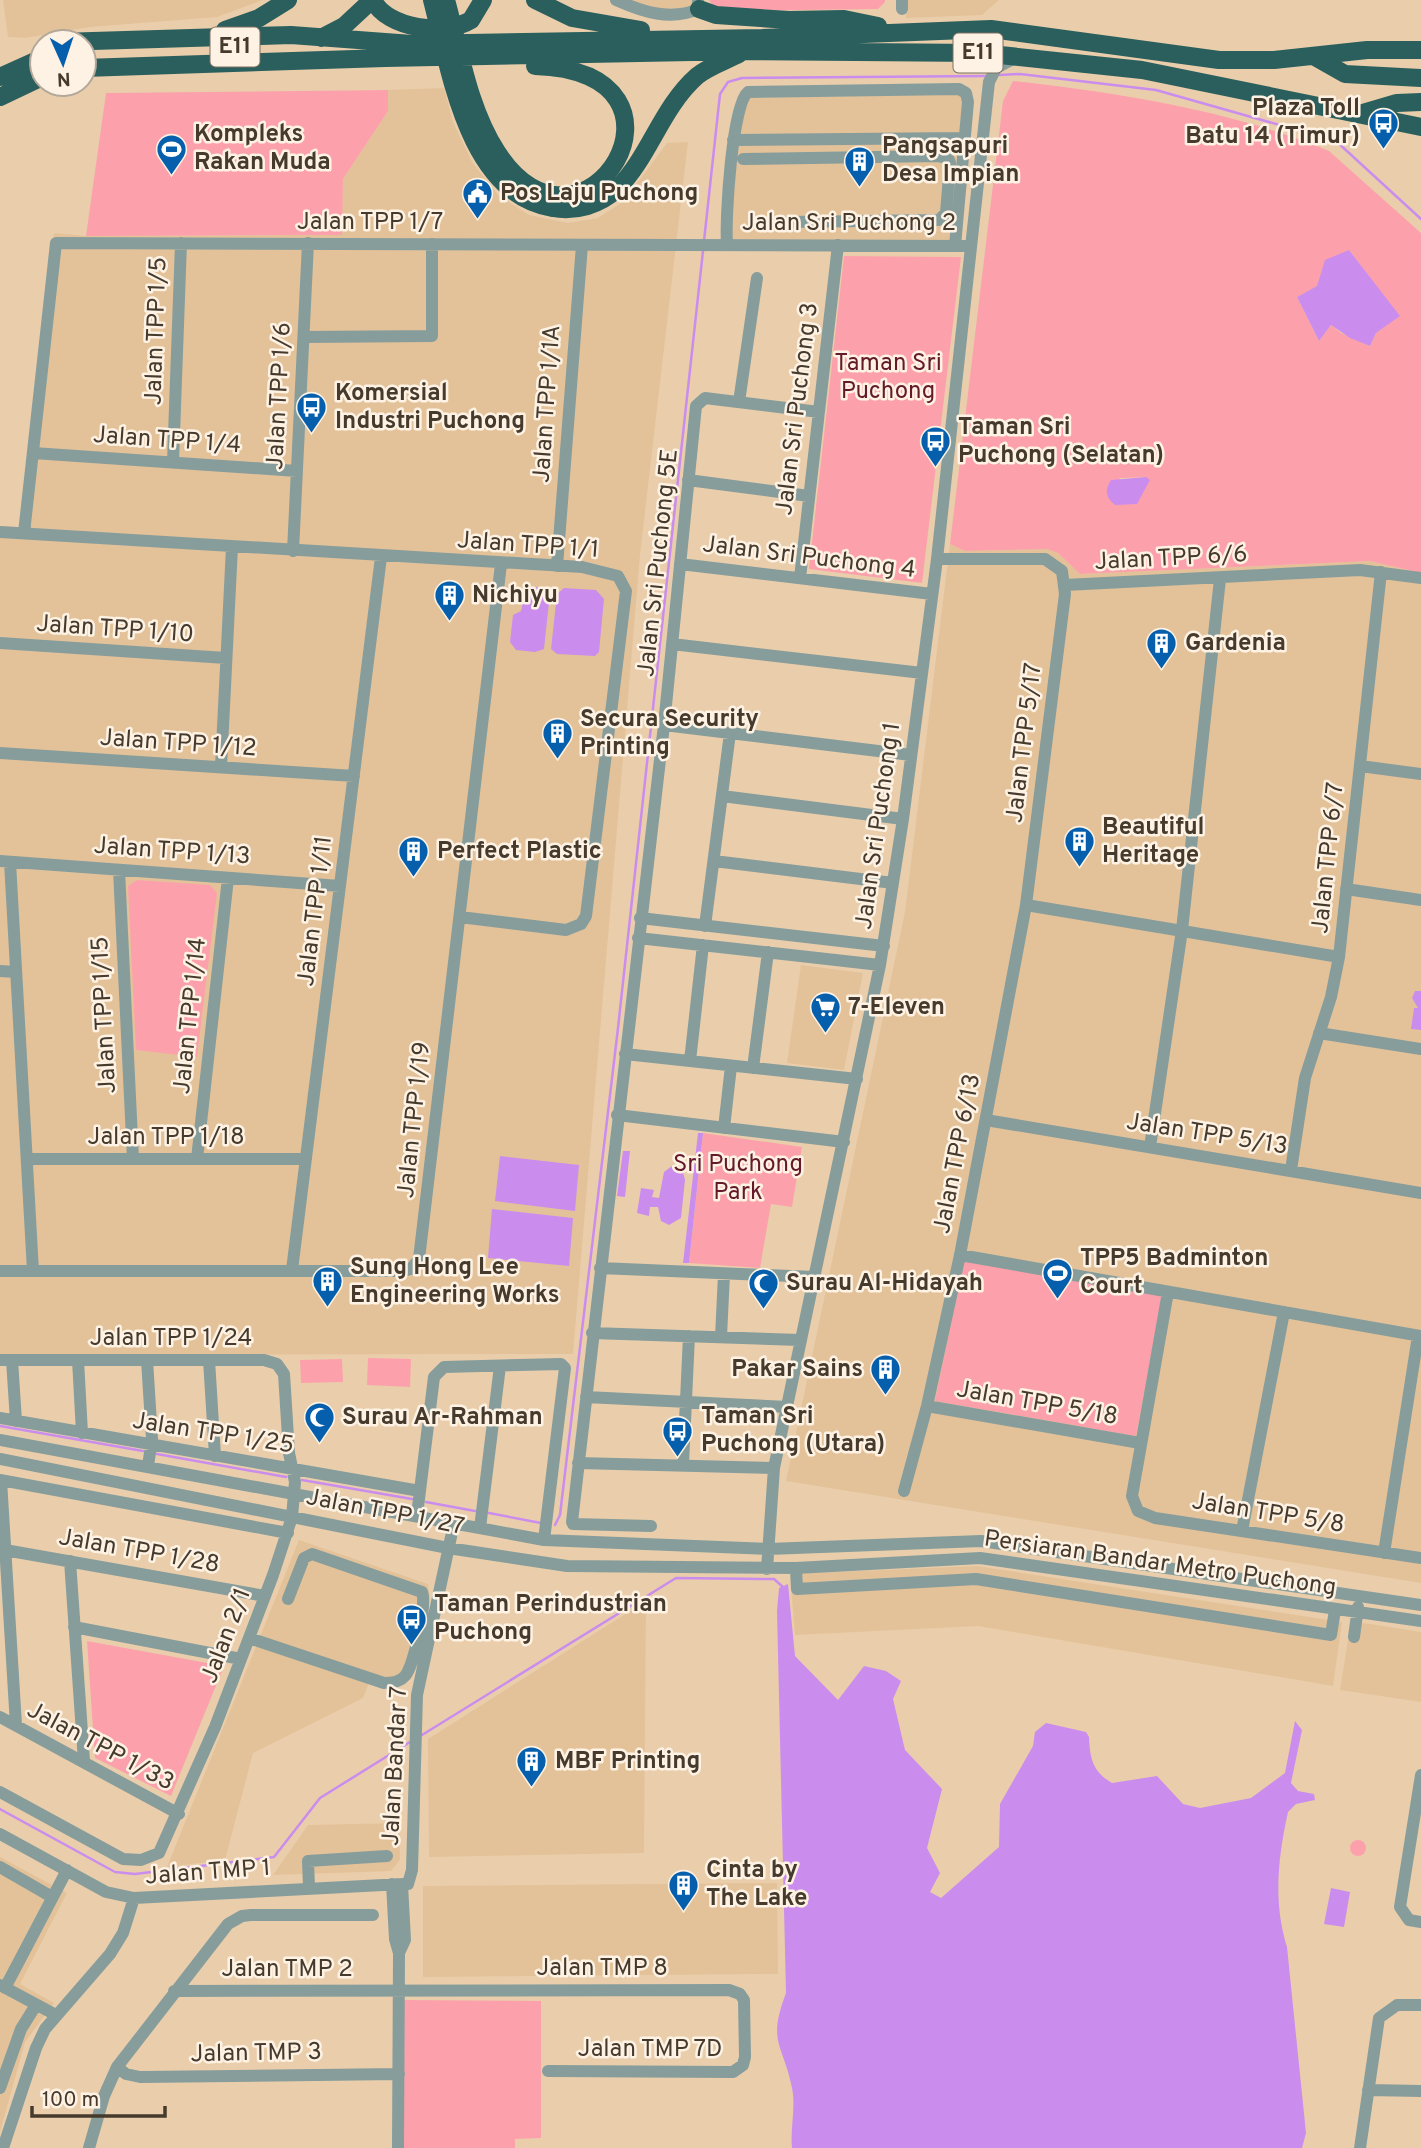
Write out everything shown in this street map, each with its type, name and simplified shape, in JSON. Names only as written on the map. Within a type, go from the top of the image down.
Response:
[{"type":"highway","points":[[215,36],[259,18],[288,0]]},
{"type":"highway","points":[[372,0],[381,13],[395,20],[443,27],[471,20],[483,0]]},
{"type":"highway","name":"E11","points":[[98,50],[303,43],[334,33],[372,0]]},
{"type":"highway","points":[[534,0],[572,18],[614,28],[654,32],[666,40]]},
{"type":"highway","points":[[699,4],[716,15],[870,22],[888,31]]},
{"type":"highway","points":[[440,5],[479,151],[505,185],[530,202],[549,208],[587,206],[618,188],[671,105],[698,75],[745,51]]},
{"type":"highway","name":"E11","points":[[98,41],[291,35],[404,44],[762,38],[991,29],[1219,60],[1315,57],[1367,50],[1421,50]]},
{"type":"highway","name":"E11","points":[[98,68],[745,51],[965,53],[1142,69],[1421,127]]},
{"type":"highway","points":[[0,64],[28,53]]},
{"type":"highway","points":[[462,84],[497,152],[511,170],[536,188],[555,193],[585,190],[609,174],[620,158],[625,139],[622,111],[609,90],[594,78],[565,68],[494,65],[474,56]]},
{"type":"highway","points":[[1315,57],[1345,74],[1421,78]]},
{"type":"highway","points":[[0,77],[28,64]]},
{"type":"highway","points":[[0,97],[28,84]]},
{"type":"highway","points":[[1363,113],[1397,103],[1421,102]]},
{"type":"street","points":[[616,0],[648,14],[689,13],[699,4]]},
{"type":"street","points":[[965,53],[990,75],[1021,56]]},
{"type":"street","name":"Jalan Sri Puchong 1","points":[[767,1569],[774,1468],[884,946],[903,819],[937,559],[990,75]]},
{"type":"street","points":[[724,244],[733,141],[739,103],[748,92],[963,90],[968,102],[955,246]]},
{"type":"street","points":[[733,141],[964,138]]},
{"type":"street","points":[[787,222],[936,222],[943,218],[950,168],[948,158]]},
{"type":"street","points":[[743,159],[963,158]]},
{"type":"street","points":[[815,245],[817,222]]},
{"type":"street","points":[[911,246],[912,222]]},
{"type":"street","name":"Jalan TPP 1/7","points":[[33,453],[56,243],[724,244]]},
{"type":"street","name":"Jalan TPP 1/5","points":[[173,462],[181,243]]},
{"type":"street","name":"Jalan TPP 1/6","points":[[293,551],[308,243]]},
{"type":"street","points":[[303,337],[432,336],[432,244]]},
{"type":"street","name":"Jalan TPP 1/1A","points":[[556,566],[582,244]]},
{"type":"street","name":"Jalan Sri Puchong 2","points":[[724,244],[971,246]]},
{"type":"street","name":"Jalan Sri Puchong 3","points":[[800,578],[838,245]]},
{"type":"street","points":[[757,278],[739,402],[819,412]]},
{"type":"street","name":"Jalan Sri Puchong 5E","points":[[651,1527],[572,1523],[664,725],[698,402],[705,398],[739,402]]},
{"type":"street","points":[[24,533],[33,453]]},
{"type":"street","name":"Jalan TPP 1/4","points":[[33,453],[297,471]]},
{"type":"street","points":[[688,480],[809,496]]},
{"type":"street","name":"Jalan TPP 1/1","points":[[0,532],[556,566],[610,572],[623,582],[626,591],[586,916],[582,924],[566,930],[460,917]]},
{"type":"street","points":[[221,767],[232,547]]},
{"type":"street","name":"Jalan TPP 1/11","points":[[292,1270],[381,557]]},
{"type":"street","name":"Jalan TPP 6/6","points":[[937,559],[1045,559],[1057,565],[1065,585],[1360,570],[1421,579]]},
{"type":"street","name":"Jalan TPP 1/19","points":[[0,1271],[403,1271],[411,1269],[419,1259],[501,564]]},
{"type":"street","name":"Jalan Sri Puchong 4","points":[[680,564],[932,594]]},
{"type":"street","name":"Jalan TPP 6/7","points":[[1026,905],[1339,957],[1381,572]]},
{"type":"street","points":[[1150,1147],[1182,930],[1220,579]]},
{"type":"street","name":"Jalan TPP 5/17","points":[[1026,905],[1065,585]]},
{"type":"street","name":"Jalan TPP 1/10","points":[[0,643],[226,658]]},
{"type":"street","points":[[672,644],[922,673]]},
{"type":"street","points":[[664,725],[911,755]]},
{"type":"street","points":[[705,926],[730,733]]},
{"type":"street","name":"Jalan TPP 1/12","points":[[0,753],[354,776]]},
{"type":"street","points":[[1360,766],[1421,774]]},
{"type":"street","points":[[722,796],[903,819]]},
{"type":"street","points":[[5,861],[16,972],[33,1271]]},
{"type":"street","name":"Jalan TPP 1/13","points":[[5,861],[340,886]]},
{"type":"street","points":[[714,861],[893,883]]},
{"type":"street","name":"Jalan TPP 1/15","points":[[119,870],[133,1159]]},
{"type":"street","name":"Jalan TPP 1/14","points":[[197,1159],[228,878]]},
{"type":"street","points":[[1346,889],[1421,900]]},
{"type":"street","name":"Jalan TPP 6/13","points":[[904,1491],[927,1406],[960,1255],[1026,905]]},
{"type":"street","points":[[640,918],[884,946]]},
{"type":"street","points":[[638,938],[880,965]]},
{"type":"street","points":[[690,1061],[703,945]]},
{"type":"street","points":[[753,1068],[768,952]]},
{"type":"street","points":[[1291,1170],[1300,1102],[1339,957]]},
{"type":"street","points":[[0,971],[16,972]]},
{"type":"street","points":[[1319,1032],[1421,1049]]},
{"type":"street","points":[[625,1054],[857,1079]]},
{"type":"street","points":[[724,1128],[731,1066]]},
{"type":"street","points":[[617,1115],[844,1142]]},
{"type":"street","name":"Jalan TPP 5/13","points":[[986,1120],[1421,1193]]},
{"type":"street","name":"Jalan TPP 1/18","points":[[27,1159],[306,1159]]},
{"type":"street","points":[[960,1255],[1420,1336],[1384,1553]]},
{"type":"street","points":[[600,1268],[814,1277]]},
{"type":"street","points":[[721,1337],[724,1274]]},
{"type":"street","points":[[1140,1443],[1168,1292]]},
{"type":"street","points":[[1242,1531],[1284,1312]]},
{"type":"street","points":[[592,1333],[800,1340]]},
{"type":"street","points":[[684,1464],[689,1336]]},
{"type":"street","points":[[6,1360],[16,1421]]},
{"type":"street","name":"Jalan TPP 1/24","points":[[6,1360],[264,1360],[282,1369],[292,1469]]},
{"type":"street","points":[[78,1360],[82,1433]]},
{"type":"street","points":[[147,1360],[151,1446],[148,1466]]},
{"type":"street","points":[[209,1360],[215,1456]]},
{"type":"street","points":[[417,1515],[434,1377],[438,1371],[444,1367],[561,1364],[565,1368],[544,1540]]},
{"type":"street","points":[[480,1528],[500,1366]]},
{"type":"street","points":[[586,1397],[787,1407]]},
{"type":"street","name":"Jalan TPP 5/18","points":[[927,1406],[1140,1443]]},
{"type":"street","name":"Jalan TPP 1/25","points":[[0,1418],[420,1491]]},
{"type":"street","name":"Jalan TPP 1/27","points":[[0,1440],[544,1540],[768,1549]]},
{"type":"street","name":"Jalan TPP 5/8","points":[[1140,1443],[1133,1485],[1134,1505],[1146,1516],[1421,1558]]},
{"type":"street","name":"Jalan TPP 1/27","points":[[0,1459],[448,1548],[567,1566],[767,1569]]},
{"type":"street","points":[[578,1463],[774,1468]]},
{"type":"street","name":"Jalan 2/1","points":[[0,1793],[131,1860],[150,1858],[159,1853],[179,1814],[242,1659],[288,1533],[294,1493],[292,1469]]},
{"type":"street","points":[[1,1480],[16,1725]]},
{"type":"street","name":"Jalan TPP 1/27","points":[[1,1480],[288,1533]]},
{"type":"street","name":"Jalan Bandar 7","points":[[397,1884],[408,1884],[412,1870],[416,1708],[454,1523]]},
{"type":"street","name":"Persiaran Bandar Metro Puchong","points":[[768,1549],[981,1541],[1421,1605]]},
{"type":"street","name":"Jalan TPP 1/28","points":[[5,1550],[265,1596]]},
{"type":"street","points":[[249,1638],[391,1683],[408,1672],[424,1604],[422,1592],[317,1554],[304,1558],[288,1599]]},
{"type":"street","name":"Persiaran Bandar Metro Puchong","points":[[767,1569],[980,1558],[1357,1614],[1421,1621]]},
{"type":"street","points":[[69,1561],[84,1761]]},
{"type":"street","points":[[796,1568],[797,1589],[976,1579],[1331,1634],[1335,1610]]},
{"type":"street","points":[[1354,1637],[1360,1597]]},
{"type":"street","points":[[74,1627],[242,1659]]},
{"type":"street","name":"Jalan TPP 1/33","points":[[0,1717],[179,1814]]},
{"type":"street","points":[[1415,1921],[1400,1907],[1417,1830],[1421,1774]]},
{"type":"street","points":[[0,1834],[106,1892],[134,1898]]},
{"type":"street","points":[[309,1888],[308,1861],[387,1856]]},
{"type":"street","points":[[0,1867],[52,1897]]},
{"type":"street","points":[[57,2015],[3,1987],[67,1870]]},
{"type":"street","points":[[397,1884],[405,1940],[400,1952],[398,2148]]},
{"type":"street","name":"Jalan TMP 1","points":[[3,2138],[36,2048],[57,2015],[72,2001],[110,1954],[123,1933],[134,1898],[397,1884]]},
{"type":"street","points":[[89,2148],[117,2067],[228,1924],[242,1916],[251,1915],[373,1915]]},
{"type":"street","name":"Jalan TMP 8","points":[[399,1991],[729,1990],[740,1994],[746,2007],[745,2057]]},
{"type":"street","name":"Jalan TMP 2","points":[[174,1991],[399,1991]]},
{"type":"street","points":[[0,2088],[21,2029],[36,2005]]},
{"type":"street","points":[[1360,2148],[1379,2018],[1397,2005],[1421,2005]]},
{"type":"street","name":"Jalan TMP 7D","points":[[548,2071],[726,2073],[743,2065],[745,2057]]},
{"type":"street","name":"Jalan TMP 3","points":[[117,2067],[126,2074],[140,2077],[399,2074]]},
{"type":"street","points":[[1368,2090],[1421,2091]]},
{"type":"shaded area","points":[[3,0],[263,0],[217,17],[84,28],[28,28],[28,37],[8,37]]},
{"type":"shaded area","points":[[626,0],[695,0],[695,7],[651,11]]},
{"type":"shaded area","points":[[906,0],[999,0],[982,15],[906,18]]},
{"type":"shaded area","points":[[444,88],[453,122],[472,162],[498,195],[529,215],[568,223],[598,218],[623,202],[667,143],[688,142],[640,555],[573,1354],[0,1355],[0,526],[19,527],[54,233],[86,236],[341,235],[343,179],[388,111],[388,90]]},
{"type":"shaded area","points":[[964,94],[951,242],[730,241],[736,143],[745,98]]},
{"type":"shaded area","points":[[1349,250],[1400,316],[1376,333],[1370,346],[1350,338],[1331,325],[1319,341],[1297,297],[1317,286],[1325,260]]},
{"type":"shaded area","points":[[1146,477],[1150,480],[1137,504],[1115,505],[1108,496],[1107,487],[1111,480]]},
{"type":"shaded area","points":[[950,544],[965,551],[1047,549],[1058,553],[1080,574],[1370,561],[1421,573],[1421,1583],[786,1481],[905,912]]},
{"type":"shaded area","points":[[537,587],[550,593],[544,649],[535,652],[516,650],[510,642],[513,615],[521,611],[526,589]]},
{"type":"shaded area","points":[[564,588],[596,590],[604,599],[599,652],[595,656],[557,654],[551,649],[557,594]]},
{"type":"shaded area","points":[[801,965],[863,973],[844,1070],[787,1063]]},
{"type":"shaded area","points":[[1415,991],[1421,991],[1421,1030],[1411,1029],[1414,1008],[1418,1008],[1412,998]]},
{"type":"shaded area","points":[[698,1133],[703,1133],[689,1263],[683,1263]]},
{"type":"shaded area","points":[[623,1151],[630,1151],[625,1197],[617,1196]]},
{"type":"shaded area","points":[[500,1156],[579,1165],[575,1211],[495,1201]]},
{"type":"shaded area","points":[[672,1166],[682,1168],[685,1180],[681,1218],[669,1225],[661,1221],[658,1207],[650,1207],[649,1216],[637,1213],[641,1188],[654,1190],[652,1197],[659,1198],[664,1172]]},
{"type":"shaded area","points":[[492,1209],[573,1218],[569,1266],[488,1258]]},
{"type":"shaded area","points":[[299,1540],[428,1584],[430,1598],[413,1674],[392,1680],[372,1675],[363,1698],[253,1753],[225,1860],[167,1867]]},
{"type":"shaded area","points":[[977,1566],[1342,1622],[1333,1686],[978,1626],[795,1635],[790,1574]]},
{"type":"shaded area","points":[[788,1584],[795,1656],[838,1700],[864,1666],[886,1671],[901,1681],[893,1699],[905,1750],[942,1789],[927,1848],[940,1873],[930,1892],[941,1898],[999,1847],[1000,1804],[1033,1746],[1035,1732],[1046,1723],[1086,1732],[1096,1769],[1112,1783],[1157,1776],[1183,1804],[1200,1808],[1251,1798],[1285,1773],[1295,1721],[1302,1730],[1291,1783],[1298,1791],[1314,1794],[1315,1800],[1296,1804],[1288,1812],[1278,1880],[1306,2133],[1302,2148],[792,2148],[793,2095],[777,2033],[780,2010],[786,1993],[777,1611],[779,1588]]},
{"type":"shaded area","points":[[646,1601],[644,1853],[429,1857],[428,1739]]},
{"type":"shaded area","points":[[1351,1621],[1421,1632],[1421,1702],[1340,1690]]},
{"type":"shaded area","points":[[399,1823],[400,1860],[391,1871],[273,1875],[308,1825]]},
{"type":"shaded area","points":[[0,1857],[67,1893],[20,1984],[54,2003],[25,2042],[0,2132]]},
{"type":"shaded area","points":[[777,1883],[778,1974],[423,1977],[423,1886]]},
{"type":"shaded area","points":[[1331,1888],[1350,1892],[1344,1927],[1324,1924]]},
{"type":"green space","points":[[709,0],[885,2],[878,9],[716,11]]},
{"type":"green space","points":[[1013,81],[1174,105],[1253,124],[1329,151],[1421,233],[1421,573],[1370,561],[1080,574],[1058,553],[1047,549],[965,551],[950,544],[1003,101]],"holes":[[[1349,250],[1399,316],[1376,333],[1370,346],[1341,333],[1331,325],[1319,341],[1297,297],[1318,286]],[[1146,477],[1107,496],[1120,478]]]},
{"type":"green space","points":[[388,90],[388,111],[343,179],[342,235],[86,236],[106,93]]},
{"type":"green space","name":"Taman Sri Puchong","points":[[844,256],[961,257],[922,583],[809,569]]},
{"type":"green space","points":[[137,880],[210,885],[217,893],[197,1057],[136,1050],[128,886]]},
{"type":"green space","name":"Sri Puchong Park","points":[[703,1133],[802,1147],[792,1207],[771,1204],[760,1268],[689,1263]]},
{"type":"green space","points":[[964,1261],[1162,1296],[1136,1436],[935,1401]]},
{"type":"green space","points":[[368,1358],[411,1359],[410,1387],[367,1385]]},
{"type":"green space","points":[[342,1359],[343,1382],[301,1383],[300,1360]]},
{"type":"green space","points":[[87,1641],[224,1666],[171,1796],[95,1758]]},
{"type":"green space","points":[[1358,1840],[1364,1842],[1364,1854],[1358,1856],[1352,1854],[1350,1848],[1352,1842]]},
{"type":"green space","points":[[404,2000],[541,2001],[541,2138],[515,2139],[515,2148],[404,2148]]},
{"type":"waterway","points":[[999,75],[1020,74],[1156,90],[1336,141],[1421,219]]},
{"type":"waterway","points":[[704,241],[720,94],[728,82],[742,78],[985,76]]},
{"type":"waterway","points":[[555,1525],[560,1515],[618,1028],[703,251]]},
{"type":"waterway","points":[[0,1426],[143,1451]]},
{"type":"waterway","points":[[157,1454],[286,1477]]},
{"type":"waterway","points":[[302,1480],[412,1499]]},
{"type":"waterway","points":[[426,1502],[475,1511]]},
{"type":"waterway","points":[[489,1513],[541,1523]]},
{"type":"waterway","points":[[422,1735],[676,1578],[774,1579],[783,1587]]},
{"type":"waterway","points":[[0,1809],[115,1872],[135,1874],[274,1857],[320,1798],[410,1742]]},
{"type":"place","name":"Plaza Toll Batu 14 (Timur)","points":[[1383,150]]},
{"type":"place","name":"Kompleks Rakan Muda","points":[[171,176]]},
{"type":"place","name":"Pangsapuri Desa Impian","points":[[859,188]]},
{"type":"place","name":"Pos Laju Puchong","points":[[477,221]]},
{"type":"place","name":"Komersial Industri Puchong","points":[[312,435]]},
{"type":"place","name":"Taman Sri Puchong (Selatan)","points":[[935,469]]},
{"type":"place","name":"Nichiyu","points":[[449,623]]},
{"type":"place","name":"Gardenia","points":[[1162,671]]},
{"type":"place","name":"Secura Security Printing","points":[[557,761]]},
{"type":"place","name":"Beautiful Heritage","points":[[1079,869]]},
{"type":"place","name":"Perfect Plastic","points":[[414,879]]},
{"type":"place","name":"7-Eleven","points":[[825,1035]]},
{"type":"place","name":"TPP5 Badminton Court","points":[[1057,1300]]},
{"type":"place","name":"Sung Hong Lee Engineering Works","points":[[327,1309]]},
{"type":"place","name":"Surau Al-Hidayah","points":[[763,1311]]},
{"type":"place","name":"Pakar Sains","points":[[886,1397]]},
{"type":"place","name":"Surau Ar-Rahman","points":[[319,1445]]},
{"type":"place","name":"Taman Sri Puchong (Utara)","points":[[678,1458]]},
{"type":"place","name":"Taman Perindustrian Puchong","points":[[411,1646]]},
{"type":"place","name":"MBF Printing","points":[[532,1789]]},
{"type":"place","name":"Cinta by The Lake","points":[[683,1912]]}]
